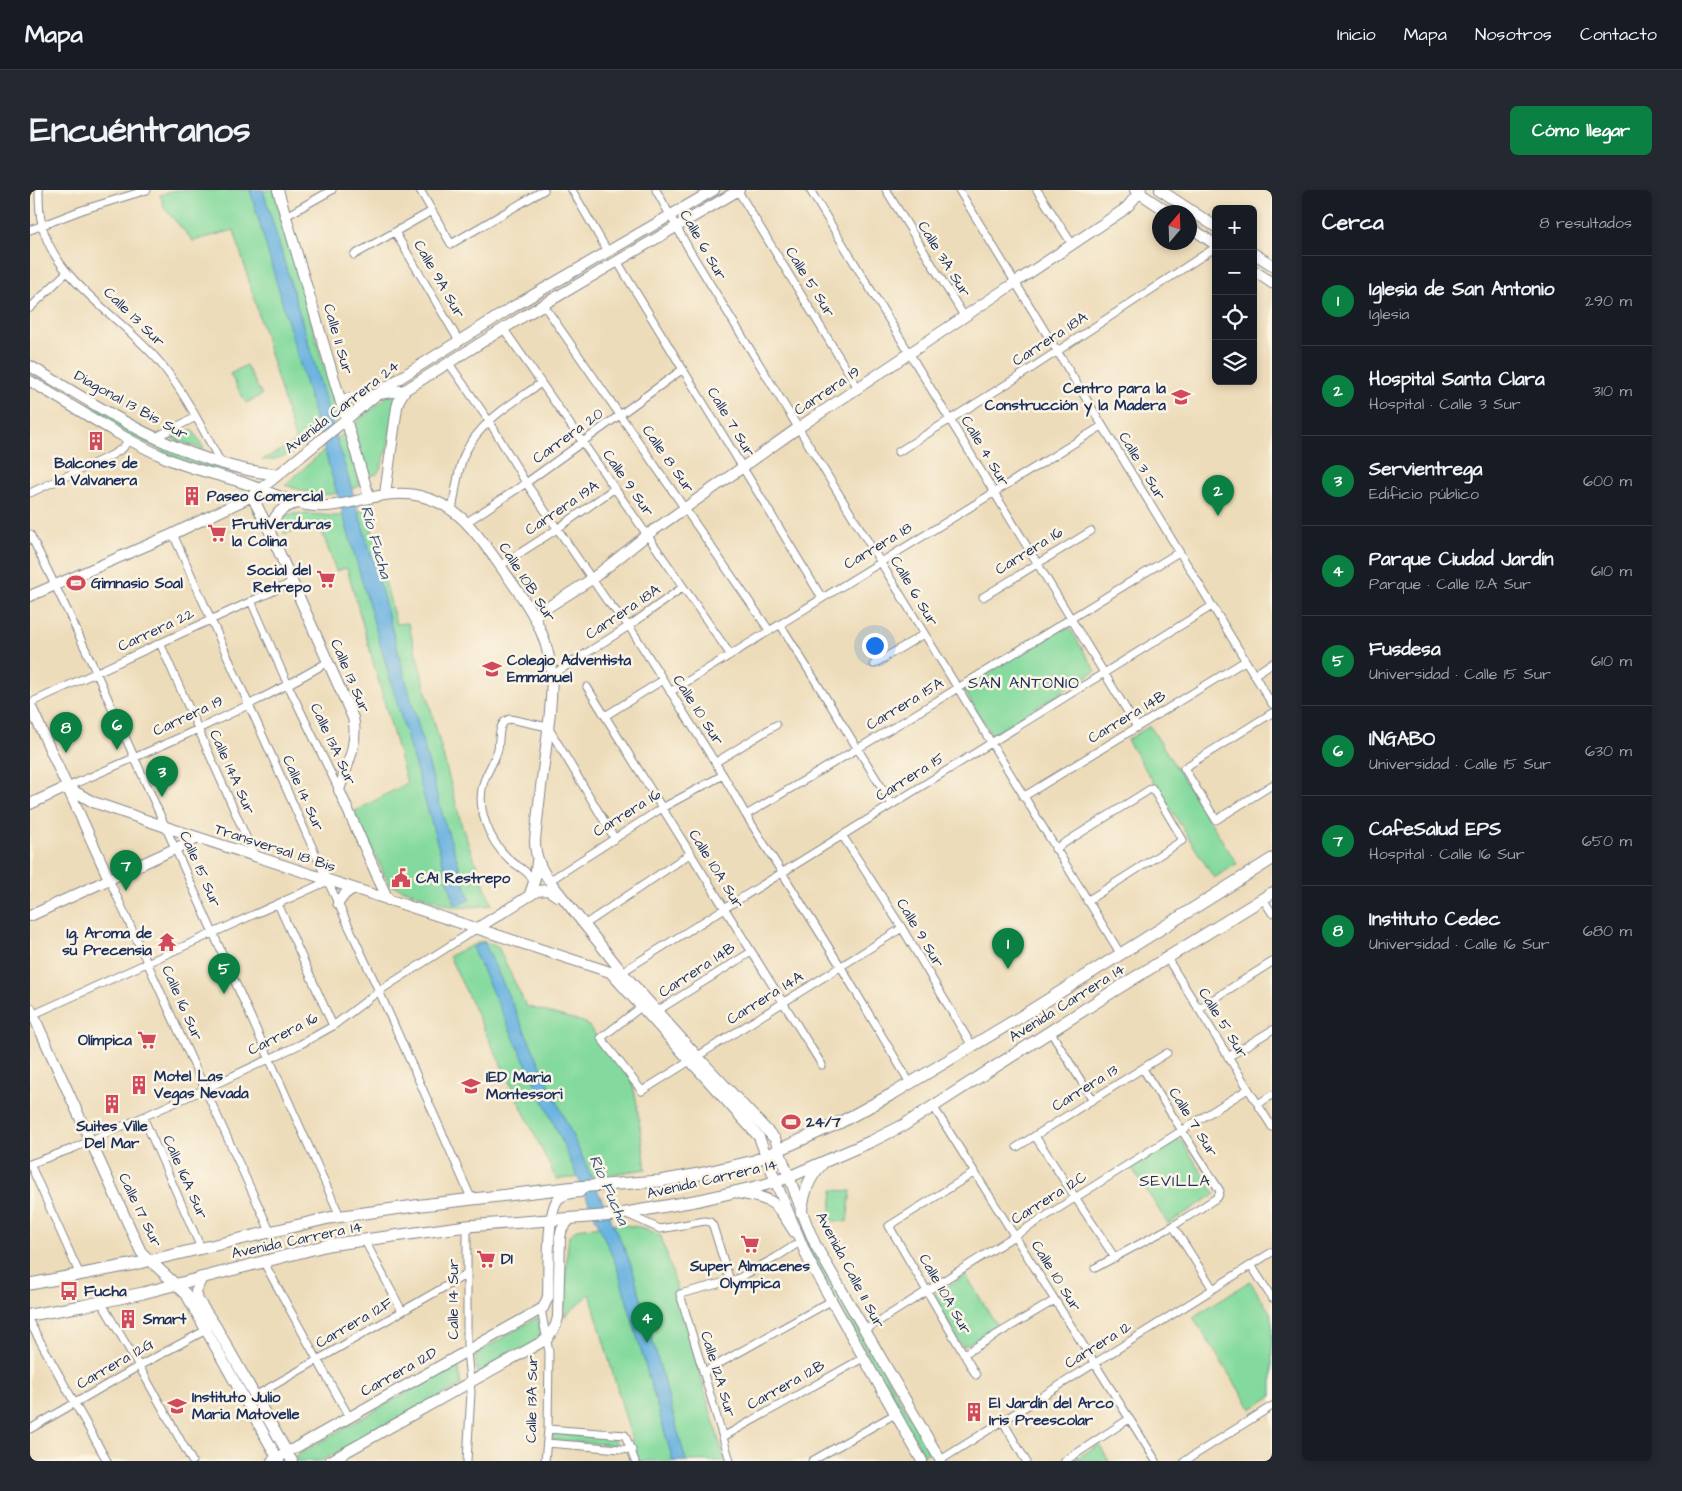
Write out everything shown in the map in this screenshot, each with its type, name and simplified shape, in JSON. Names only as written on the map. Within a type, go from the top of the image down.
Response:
[{"type":"main road","name":"Calle 11 Sur","points":[[278,190],[340,400],[342,423],[370,497]]},
{"type":"main road","name":"Avenida Carrera 24","points":[[30,596],[173,534],[252,496],[262,490],[376,395],[459,340],[714,190]]},
{"type":"main road","name":"Avenida Carrera 24","points":[[384,494],[397,407],[405,390],[503,328],[738,190]]},
{"type":"main road","points":[[1160,190],[1212,225]]},
{"type":"main road","name":"Carrera 19","points":[[534,616],[592,579],[647,535],[798,428],[1128,206],[1138,191]]},
{"type":"main road","points":[[1138,191],[1158,205]]},
{"type":"main road","points":[[1197,232],[1212,243]]},
{"type":"main road","points":[[1257,256],[1272,265]]},
{"type":"main road","points":[[1257,273],[1272,283]]},
{"type":"main road","name":"Diagonal 13 Bis Sur","points":[[30,366],[154,438],[187,453],[221,464],[263,473],[280,474]]},
{"type":"main road","name":"Diagonal 13 Bis Sur","points":[[30,381],[129,439],[181,464],[262,490]]},
{"type":"main road","points":[[65,402],[72,390]]},
{"type":"main road","points":[[340,400],[405,390]]},
{"type":"main road","name":"Calle 10B Sur","points":[[262,490],[299,503],[318,506],[337,505],[384,494],[402,493],[437,501],[467,522],[500,566],[534,616],[547,648],[552,675],[552,697],[536,838],[536,855],[549,881],[622,972]]},
{"type":"main road","name":"Calle 13 Sur","points":[[252,496],[293,582],[355,723],[353,746],[339,790]]},
{"type":"main road","points":[[270,532],[276,514],[283,508],[299,503]]},
{"type":"main road","name":"Calle 16 Sur","points":[[30,704],[109,879]]},
{"type":"main road","name":"Carrera 19","points":[[30,804],[67,787]]},
{"type":"main road","name":"Transversal 18 Bis","points":[[67,787],[93,802],[476,929]]},
{"type":"main road","name":"Calle 13A Sur","points":[[339,790],[388,900]]},
{"type":"main road","points":[[30,916],[198,838]]},
{"type":"main road","points":[[530,894],[537,867],[536,855]]},
{"type":"main road","name":"Avenida Carrera 14","points":[[30,1284],[149,1260],[340,1216],[472,1200],[660,1181],[743,1164],[841,1122],[910,1083],[1272,859]]},
{"type":"main road","points":[[338,903],[344,896],[373,886],[376,874]]},
{"type":"main road","points":[[530,894],[541,889],[548,890],[568,904]]},
{"type":"main road","name":"Carrera 16","points":[[476,929],[530,894]]},
{"type":"main road","name":"Avenida Carrera 14","points":[[30,1316],[176,1284],[311,1248],[467,1226],[570,1220],[621,1214],[665,1207],[776,1182],[888,1133],[1268,896]]},
{"type":"main road","points":[[476,929],[610,972],[622,972]]},
{"type":"main road","name":"Avenida Calle 11 Sur","points":[[610,972],[641,1007],[766,1128],[775,1139],[801,1212],[821,1255],[940,1461]]},
{"type":"main road","name":"Avenida Calle 11 Sur","points":[[622,972],[756,1132],[798,1237],[831,1301],[922,1461]]},
{"type":"main road","name":"Calle 17 Sur","points":[[31,1013],[141,1252],[186,1294],[276,1460]]},
{"type":"main road","points":[[801,1212],[806,1187],[822,1163]]},
{"type":"main road","name":"Calle 13A Sur","points":[[541,1309],[546,1305],[548,1297],[552,1212],[559,1198],[576,1190]]},
{"type":"main road","points":[[734,1192],[760,1196],[770,1200],[779,1207],[798,1237]]},
{"type":"main road","name":"Calle 13A Sur","points":[[546,1339],[556,1325],[558,1317],[560,1236],[562,1229],[570,1220]]},
{"type":"main road","points":[[202,1277],[197,1287],[196,1296],[215,1325],[290,1457]]},
{"type":"main road","name":"Carrera 12D","points":[[276,1460],[290,1457],[349,1417],[541,1309]]},
{"type":"main road","points":[[331,1461],[546,1339]]},
{"type":"street","name":"Calle 13 Sur","points":[[39,190],[42,225],[57,260],[66,273],[153,355],[172,378],[196,417],[221,464]]},
{"type":"street","points":[[30,230],[82,210],[147,190]]},
{"type":"street","points":[[286,216],[332,190]]},
{"type":"street","points":[[420,190],[451,244],[544,190]]},
{"type":"street","points":[[572,190],[608,252]]},
{"type":"street","name":"Calle 6 Sur","points":[[656,190],[676,227],[798,428],[1120,953]]},
{"type":"street","name":"Calle 5 Sur","points":[[738,190],[858,388]]},
{"type":"street","name":"Calle 4 Sur","points":[[810,190],[1137,727]]},
{"type":"street","name":"Calle 3A Sur","points":[[886,190],[964,316]]},
{"type":"street","name":"Calle 3 Sur","points":[[959,190],[1272,704]]},
{"type":"street","points":[[1038,190],[1072,244]]},
{"type":"street","points":[[354,256],[432,211]]},
{"type":"street","name":"Calle 9A Sur","points":[[395,232],[459,340]]},
{"type":"street","name":"Carrera 18A","points":[[898,452],[1057,352],[1212,249]]},
{"type":"street","name":"Calle 7 Sur","points":[[617,261],[822,598]]},
{"type":"street","points":[[30,308],[66,273]]},
{"type":"street","name":"Calle 8 Sur","points":[[543,304],[769,630]]},
{"type":"street","name":"Calle 9 Sur","points":[[503,328],[730,654]]},
{"type":"street","name":"Calle 10 Sur","points":[[448,362],[489,421],[526,483],[557,529],[612,608],[629,626],[716,762],[746,815],[841,967],[910,1083]]},
{"type":"street","name":"Carrera 20","points":[[467,522],[526,483],[683,369]]},
{"type":"street","points":[[452,510],[464,454],[476,434],[489,421],[541,383]]},
{"type":"street","points":[[154,438],[196,417]]},
{"type":"street","name":"Carrera 18","points":[[670,692],[1102,426]]},
{"type":"street","points":[[30,493],[112,456],[123,448],[129,439]]},
{"type":"street","name":"Carrera 19A","points":[[500,566],[557,529],[614,488]]},
{"type":"street","name":"Carrera 16","points":[[983,597],[1091,531]]},
{"type":"street","name":"Calle 15 Sur","points":[[30,534],[96,672],[340,1216]]},
{"type":"street","name":"Calle 14 Sur","points":[[173,534],[472,1200]]},
{"type":"street","name":"Carrera 15A","points":[[746,815],[858,749],[1179,552]]},
{"type":"street","name":"Carrera 22","points":[[30,704],[293,582]]},
{"type":"street","name":"Carrera 18A","points":[[552,675],[629,626],[683,587]]},
{"type":"street","name":"Calle 13A Sur","points":[[251,601],[288,685],[339,790]]},
{"type":"street","name":"Carrera 15","points":[[622,972],[1212,606]]},
{"type":"street","points":[[780,624],[892,804]]},
{"type":"street","points":[[874,664],[924,634]]},
{"type":"street","name":"Calle 14A Sur","points":[[160,643],[255,857]]},
{"type":"street","name":"Carrera 14B","points":[[1023,797],[1245,661]]},
{"type":"street","name":"Carrera 19","points":[[67,787],[135,758],[249,704],[288,685],[328,662]]},
{"type":"street","points":[[1254,675],[1272,663]]},
{"type":"street","points":[[605,716],[663,680]]},
{"type":"street","name":"Calle 10A Sur","points":[[588,687],[822,1065]]},
{"type":"street","points":[[1272,713],[1184,768],[1216,820],[1272,784]]},
{"type":"street","points":[[534,884],[530,875],[501,852],[487,826],[481,802],[482,787],[497,751],[500,731],[504,722],[510,720],[548,726],[614,838]]},
{"type":"street","points":[[716,762],[776,725]]},
{"type":"street","name":"Carrera 16","points":[[549,881],[662,808],[723,775]]},
{"type":"street","points":[[1055,848],[1152,788],[1183,840],[1087,901]]},
{"type":"street","name":"Calle 9 Sur","points":[[842,835],[902,928],[972,1046]]},
{"type":"street","points":[[584,925],[691,854]]},
{"type":"street","points":[[520,868],[530,865],[536,855]]},
{"type":"street","name":"Calle 16 Sur","points":[[109,879],[270,1231]]},
{"type":"street","points":[[31,1013],[328,881]]},
{"type":"street","points":[[1268,896],[1272,913]]},
{"type":"street","points":[[278,904],[333,1026]]},
{"type":"street","name":"Carrera 14A","points":[[641,1007],[601,1038],[642,1091],[902,928]]},
{"type":"street","name":"Carrera 16","points":[[30,1164],[90,1140],[205,1089],[270,1059],[333,1026],[379,991],[476,929]]},
{"type":"street","name":"Carrera 14B","points":[[657,1012],[751,952]]},
{"type":"street","name":"Calle 5 Sur","points":[[1167,958],[1272,1127]]},
{"type":"street","points":[[1198,1009],[1272,962]]},
{"type":"street","points":[[1228,1057],[1272,1030]]},
{"type":"street","points":[[1050,1031],[1093,1100]]},
{"type":"street","name":"Carrera 13","points":[[1018,1147],[1167,1053]]},
{"type":"street","name":"Calle 7 Sur","points":[[1142,1069],[1220,1191],[1218,1197],[1173,1226]]},
{"type":"street","name":"Carrera 12C","points":[[864,1330],[1248,1089]]},
{"type":"street","points":[[1258,1104],[1272,1095]]},
{"type":"street","name":"Calle 10 Sur","points":[[933,1106],[1156,1461]]},
{"type":"street","name":"Calle 16A Sur","points":[[143,1117],[201,1248]]},
{"type":"street","points":[[1036,1136],[1115,1258]]},
{"type":"street","points":[[30,1164],[80,1275]]},
{"type":"street","name":"Calle 10A Sur","points":[[975,1172],[889,1226],[976,1375]]},
{"type":"street","points":[[621,1214],[660,1229],[705,1221],[710,1222],[713,1226],[730,1281],[744,1276],[798,1237]]},
{"type":"street","name":"Calle 14 Sur","points":[[467,1226],[467,1351],[470,1383],[467,1461]]},
{"type":"street","points":[[1095,1268],[1173,1226],[1213,1289]]},
{"type":"street","points":[[364,1240],[402,1311]]},
{"type":"street","name":"Carrera 12","points":[[940,1461],[1002,1420],[1272,1252]]},
{"type":"street","points":[[263,1261],[349,1417]]},
{"type":"street","points":[[1251,1265],[1272,1298]]},
{"type":"street","name":"Carrera 12F","points":[[255,1396],[467,1274]]},
{"type":"street","name":"Calle 12A Sur","points":[[730,1281],[680,1294],[730,1461]]},
{"type":"street","points":[[964,1354],[1055,1300]]},
{"type":"street","points":[[704,1372],[831,1301]]},
{"type":"street","points":[[100,1302],[139,1366],[192,1461]]},
{"type":"street","name":"Calle 13A Sur","points":[[541,1309],[549,1352],[548,1429],[545,1461]]},
{"type":"street","points":[[30,1324],[107,1461]]},
{"type":"street","name":"Carrera 12G","points":[[30,1429],[139,1366],[215,1325]]},
{"type":"street","name":"Carrera 12B","points":[[723,1437],[863,1358]]},
{"type":"street","points":[[1185,1461],[1272,1406]]},
{"type":"street","points":[[812,1461],[895,1414]]},
{"type":"street","points":[[1065,1461],[1130,1419]]},
{"type":"street","points":[[1002,1420],[1026,1461]]},
{"type":"street","points":[[548,1429],[626,1435],[635,1461]]},
{"type":"street","points":[[547,1443],[632,1450]]},
{"type":"green space","points":[[174,190],[274,190],[338,416],[303,445],[283,456],[262,460],[296,442],[234,230],[193,241],[165,209],[160,195]]},
{"type":"green space","points":[[246,365],[262,395],[246,403],[230,374]]},
{"type":"green space","points":[[399,387],[385,456],[377,474],[367,473],[353,425]]},
{"type":"green space","points":[[75,397],[234,471],[233,475],[182,461],[72,402]]},
{"type":"green space","points":[[192,429],[205,450],[171,438]]},
{"type":"green space","points":[[344,433],[360,486],[339,493],[314,494],[285,485]]},
{"type":"green space","points":[[367,509],[396,624],[408,623],[463,830],[492,905],[457,908],[390,885],[354,812],[407,783],[347,568],[336,571],[319,523],[285,534],[280,524],[281,518],[288,515],[337,516]]},
{"type":"green space","points":[[1067,624],[1096,671],[992,735],[963,689]]},
{"type":"green space","points":[[1150,726],[1237,864],[1214,878],[1127,740]]},
{"type":"green space","points":[[482,941],[498,947],[526,1006],[586,1023],[631,1078],[636,1099],[646,1169],[598,1176],[556,1179],[449,956]]},
{"type":"green space","points":[[1180,1138],[1215,1194],[1168,1224],[1132,1168]]},
{"type":"green space","points":[[833,1190],[851,1191],[847,1222],[830,1220]]},
{"type":"green space","points":[[791,1196],[811,1246],[930,1452],[924,1455],[806,1247],[787,1197]]},
{"type":"green space","points":[[618,1224],[645,1228],[661,1236],[725,1461],[638,1461],[590,1294],[564,1317],[569,1236],[577,1229]]},
{"type":"green space","points":[[966,1275],[997,1326],[963,1347],[932,1296]]},
{"type":"green space","points":[[1250,1281],[1272,1316],[1272,1396],[1251,1409],[1193,1317]]},
{"type":"green space","points":[[538,1317],[541,1340],[478,1376],[475,1354]]},
{"type":"green space","points":[[458,1363],[461,1385],[321,1461],[296,1461],[294,1457]]},
{"type":"green space","points":[[555,1433],[609,1438],[614,1440],[617,1445],[554,1440],[551,1436]]},
{"type":"green space","points":[[1099,1445],[1109,1461],[1072,1461]]},
{"type":"water","points":[[250,190],[263,190],[378,578],[444,820],[470,900],[455,905]]},
{"type":"water","points":[[484,942],[628,1257],[686,1461],[673,1461],[617,1267],[560,1137],[472,948]]},
{"type":"place","name":"Centro para la Construcción y la Madera","points":[[1181,397]]},
{"type":"place","name":"Balcones de la Valvanera","points":[[96,441]]},
{"type":"place","name":"Paseo Comercial","points":[[192,496]]},
{"type":"place","name":"Hospital Santa Clara","points":[[1218,516]]},
{"type":"place","name":"FrutiVerduras la Colina","points":[[217,533]]},
{"type":"place","name":"Social del Retrepo","points":[[326,579]]},
{"type":"place","name":"Gimnasio Soal","points":[[76,583]]},
{"type":"place","name":"Colegio Adventista Emmanuel","points":[[492,669]]},
{"type":"place","name":"INGABO","points":[[117,750]]},
{"type":"place","name":"Instituto Cedec","points":[[66,753]]},
{"type":"place","name":"Servientrega","points":[[162,797]]},
{"type":"place","name":"CAI Restrepo","points":[[401,878]]},
{"type":"place","name":"CafeSalud EPS","points":[[126,891]]},
{"type":"place","name":"Ig. Aroma de su Precensia","points":[[167,942]]},
{"type":"place","name":"Iglesia de San Antonio","points":[[1008,969]]},
{"type":"place","name":"Fusdesa","points":[[224,994]]},
{"type":"place","name":"Olímpica","points":[[147,1040]]},
{"type":"place","name":"Motel Las Vegas Nevada","points":[[139,1085]]},
{"type":"place","name":"IED Maria Montessori","points":[[471,1086]]},
{"type":"place","name":"Suites Ville Del Mar","points":[[112,1104]]},
{"type":"place","name":"24/7","points":[[791,1122]]},
{"type":"place","name":"Super Almacenes Olympica","points":[[750,1244]]},
{"type":"place","name":"D1","points":[[486,1259]]},
{"type":"place","name":"Fucha","points":[[69,1291]]},
{"type":"place","name":"Smart","points":[[128,1319]]},
{"type":"place","name":"Parque Ciudad Jardín","points":[[647,1343]]},
{"type":"place","name":"Instituto Julio Maria Matovelle","points":[[177,1406]]},
{"type":"place","name":"El Jardín del Arco Iris Preescolar","points":[[974,1412]]},
{"type":"district","name":"SAN ANTONIO","points":[[1024,683]]},
{"type":"district","name":"SEVILLA","points":[[1175,1181]]},
{"type":"water label","name":"Río Fucha","points":[[376,542]]},
{"type":"water label","name":"Río Fucha","points":[[609,1190]]}]
